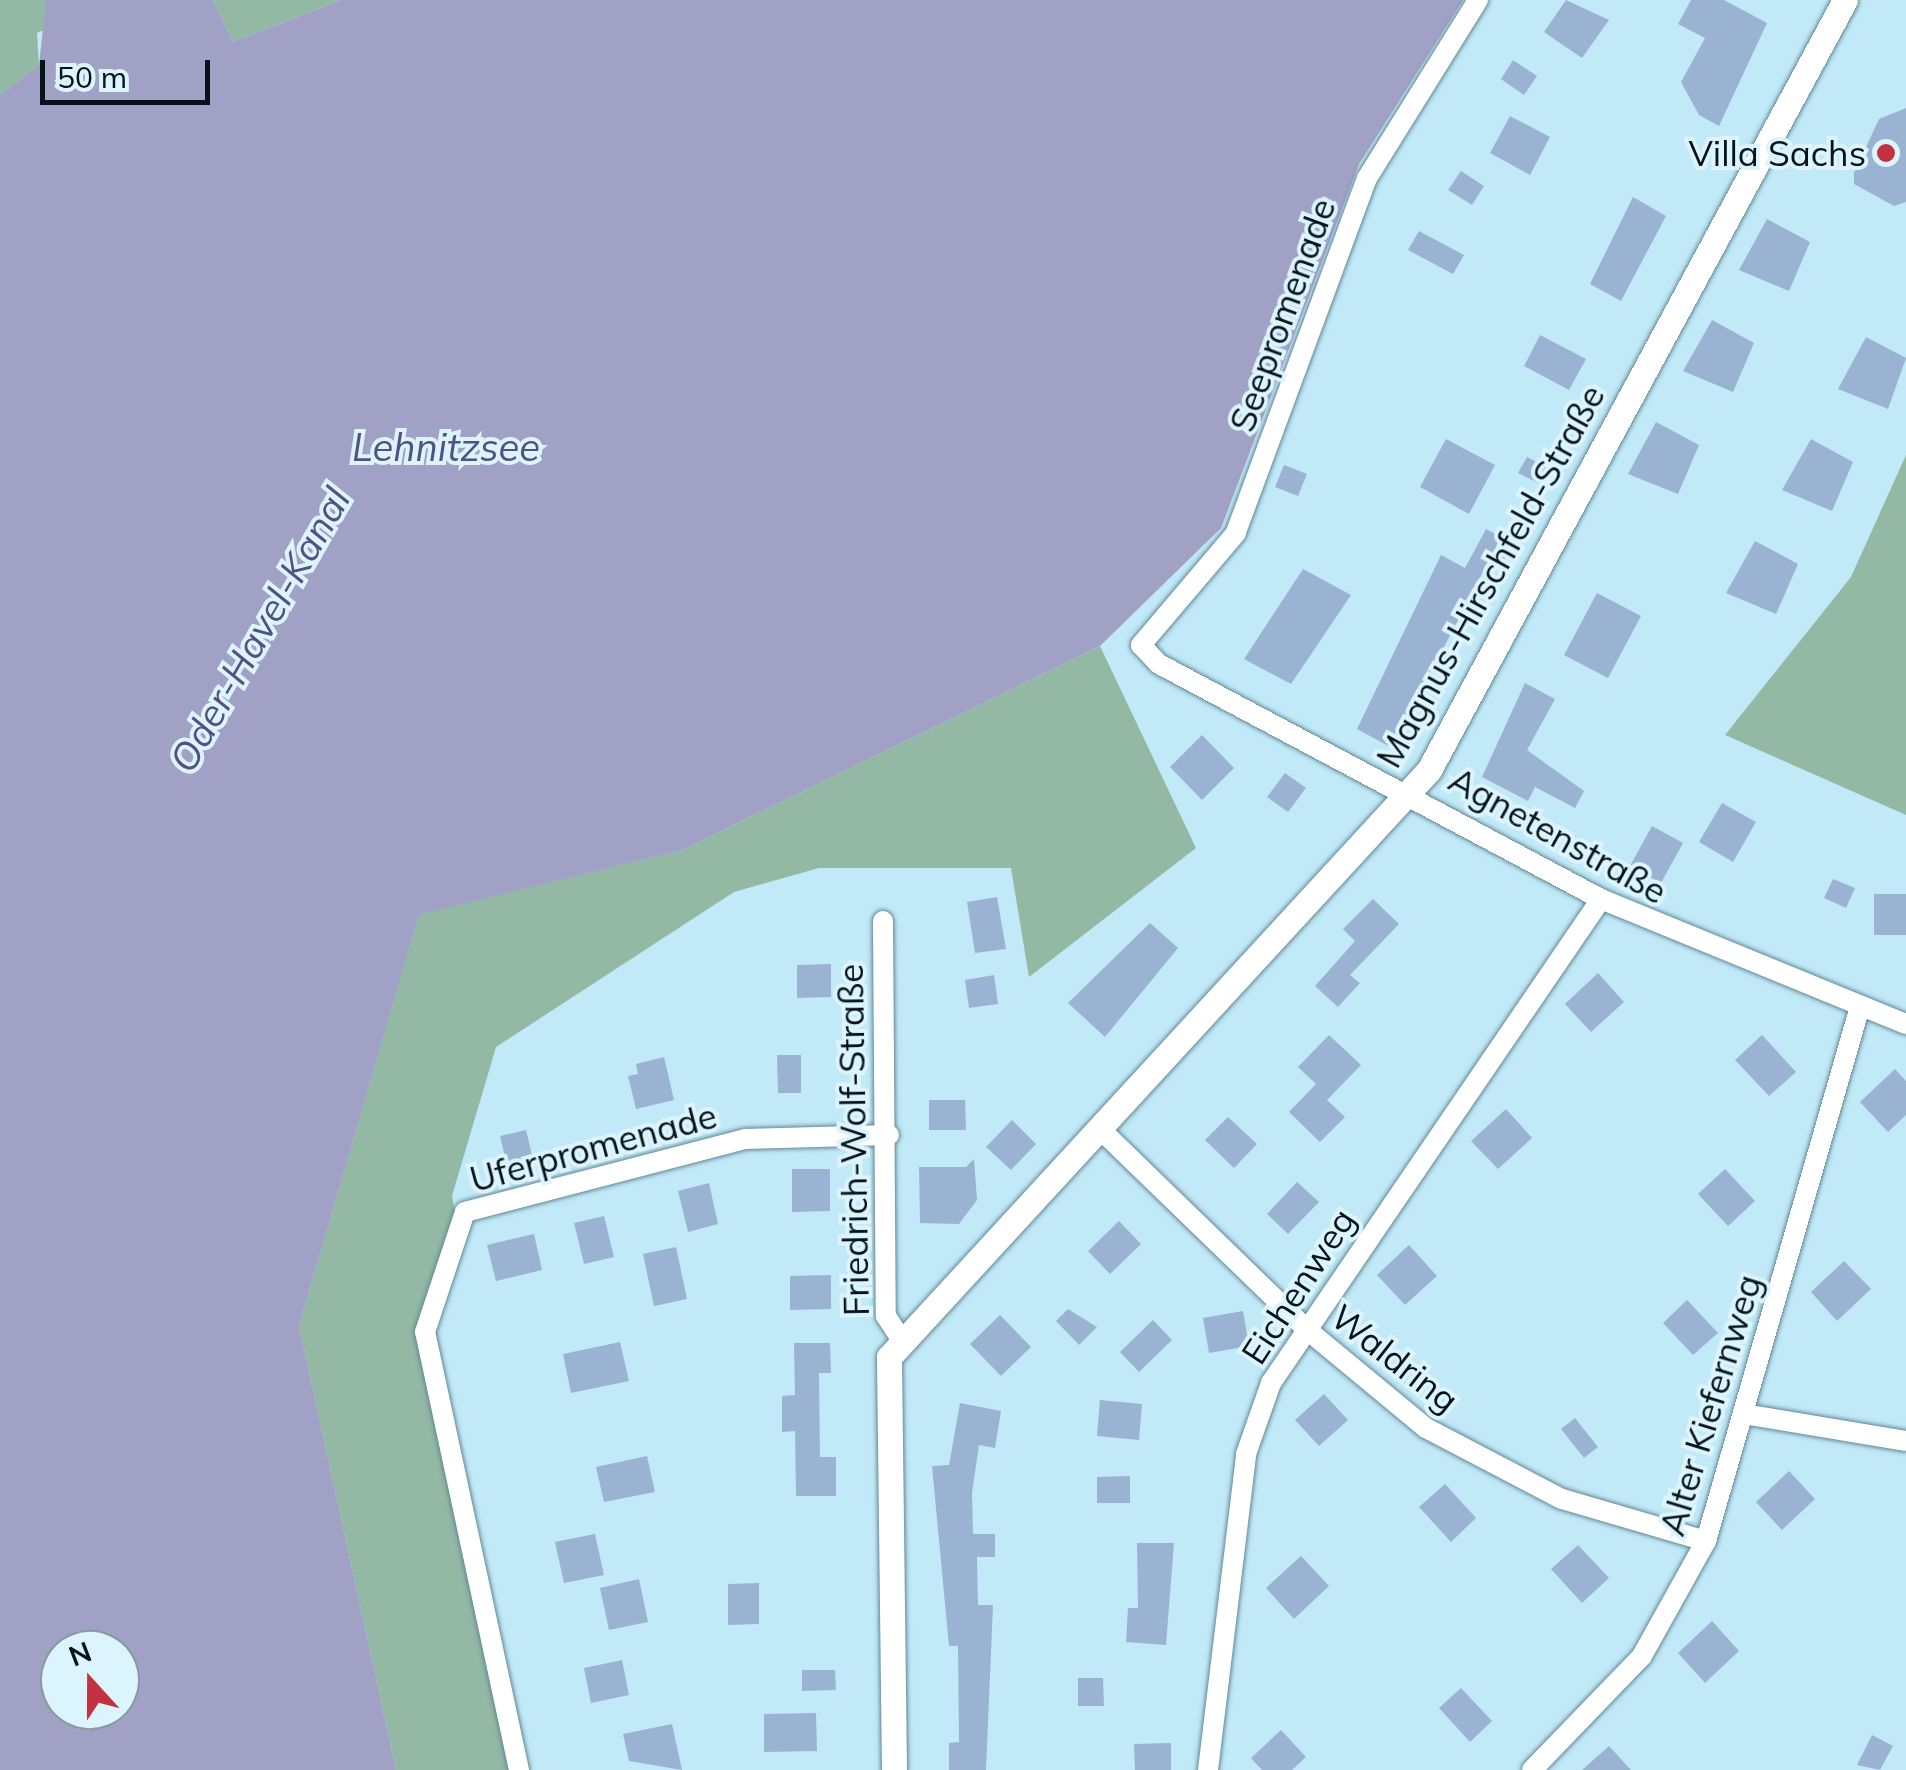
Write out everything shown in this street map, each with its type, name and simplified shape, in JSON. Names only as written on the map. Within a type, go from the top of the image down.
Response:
[{"type":"street","name":"Seepromenade","points":[[1141,645],[1236,533],[1367,178],[1478,0]]},
{"type":"street","name":"Magnus-Hirschfeld-Straße","points":[[900,1339],[1102,1132],[1413,792],[1845,0]]},
{"type":"street","name":"Agnetenstraße","points":[[1141,645],[1159,664],[1413,792],[1600,899],[1858,1010],[1906,1024]]},
{"type":"street","name":"Eichenweg","points":[[1208,1770],[1246,1454],[1271,1383],[1600,899]]},
{"type":"street","name":"Friedrich-Wolf-Straße","points":[[883,921],[889,1134],[886,1327],[900,1339],[884,1376],[894,1770]]},
{"type":"street","name":"Alter Kiefernweg","points":[[1532,1770],[1642,1656],[1706,1541],[1858,1010]]},
{"type":"street","name":"Waldring","points":[[1102,1132],[1305,1328],[1426,1428],[1562,1499],[1706,1541]]},
{"type":"street","name":"Uferpromenade","points":[[519,1770],[425,1332],[465,1212],[744,1139],[889,1134]]},
{"type":"street","points":[[1744,1414],[1906,1441]]},
{"type":"green space","points":[[0,0],[46,0],[50,27],[37,33],[39,65],[0,95]]},
{"type":"green space","points":[[213,0],[341,0],[233,42]]},
{"type":"green space","points":[[1906,455],[1906,815],[1725,735],[1851,577]]},
{"type":"green space","points":[[1100,646],[1196,848],[1029,977],[1011,868],[819,868],[734,892],[496,1047],[452,1196],[461,1245],[436,1330],[512,1770],[396,1770],[299,1326],[419,914],[683,850]]},
{"type":"water","name":"Lehnitzsee","points":[[46,0],[213,0],[233,42],[341,0],[1463,0],[1359,164],[1221,528],[1100,646],[683,850],[419,915],[299,1326],[396,1770],[0,1770],[0,95],[39,65]]},
{"type":"building","points":[[1566,0],[1609,20],[1582,58],[1544,32]]},
{"type":"building","points":[[1691,0],[1724,0],[1767,23],[1719,126],[1699,115],[1681,82],[1705,38],[1678,24]]},
{"type":"building","points":[[1513,60],[1537,76],[1524,95],[1501,79]]},
{"type":"building","name":"Villa Sachs","points":[[1906,108],[1906,202],[1894,206],[1854,184],[1854,173],[1879,119]]},
{"type":"building","points":[[1510,116],[1550,137],[1530,175],[1490,153]]},
{"type":"building","points":[[1461,171],[1484,186],[1472,205],[1448,190]]},
{"type":"building","points":[[1633,197],[1666,216],[1621,301],[1590,284]]},
{"type":"building","points":[[1767,219],[1810,242],[1789,291],[1739,270]]},
{"type":"building","points":[[1419,231],[1464,255],[1453,274],[1408,250]]},
{"type":"building","points":[[1712,320],[1754,343],[1733,392],[1683,371]]},
{"type":"building","points":[[1540,335],[1586,359],[1569,390],[1524,366]]},
{"type":"building","points":[[1866,337],[1906,358],[1888,409],[1838,389]]},
{"type":"building","points":[[1656,422],[1699,445],[1678,494],[1628,474]]},
{"type":"building","points":[[1446,439],[1495,465],[1469,514],[1420,487]]},
{"type":"building","points":[[1811,439],[1853,462],[1832,511],[1782,490]]},
{"type":"building","points":[[1527,457],[1552,470],[1544,486],[1518,473]]},
{"type":"building","points":[[1284,465],[1307,474],[1298,496],[1275,487]]},
{"type":"building","points":[[1486,529],[1513,543],[1504,560],[1492,554],[1392,748],[1357,729],[1441,555],[1465,568]]},
{"type":"building","points":[[1755,541],[1798,564],[1776,614],[1726,593]]},
{"type":"building","points":[[1303,569],[1351,595],[1291,684],[1244,659]]},
{"type":"building","points":[[1597,593],[1641,616],[1608,678],[1564,655]]},
{"type":"building","points":[[1525,683],[1555,699],[1527,750],[1584,791],[1575,808],[1535,787],[1528,801],[1482,777]]},
{"type":"building","points":[[1202,735],[1234,768],[1202,800],[1170,767]]},
{"type":"building","points":[[1285,773],[1306,788],[1288,812],[1267,797]]},
{"type":"building","points":[[1722,803],[1756,822],[1733,862],[1699,842]]},
{"type":"building","points":[[1652,826],[1683,843],[1661,883],[1630,866]]},
{"type":"building","points":[[1833,879],[1855,888],[1846,908],[1824,898]]},
{"type":"building","points":[[1874,894],[1906,894],[1906,935],[1874,935]]},
{"type":"building","points":[[997,897],[1006,949],[975,953],[967,902]]},
{"type":"building","points":[[1373,899],[1399,924],[1350,975],[1360,983],[1338,1007],[1315,986],[1355,941],[1343,929]]},
{"type":"building","points":[[1150,923],[1178,948],[1105,1037],[1068,1003]]},
{"type":"building","points":[[831,964],[831,997],[797,998],[797,965]]},
{"type":"building","points":[[1598,973],[1624,1002],[1591,1032],[1565,1004]]},
{"type":"building","points":[[994,975],[998,1004],[969,1008],[965,980]]},
{"type":"building","points":[[1329,1035],[1361,1065],[1327,1100],[1345,1117],[1320,1142],[1289,1112],[1316,1084],[1298,1067]]},
{"type":"building","points":[[1762,1035],[1796,1072],[1769,1096],[1735,1060]]},
{"type":"building","points":[[777,1055],[801,1055],[801,1093],[778,1093]]},
{"type":"building","points":[[664,1057],[674,1100],[636,1109],[628,1076],[638,1074],[636,1064]]},
{"type":"building","points":[[1895,1069],[1906,1081],[1906,1115],[1888,1132],[1860,1102]]},
{"type":"building","points":[[929,1100],[965,1100],[966,1130],[929,1130]]},
{"type":"building","points":[[1506,1109],[1532,1138],[1498,1169],[1471,1141]]},
{"type":"building","points":[[1228,1117],[1257,1144],[1234,1168],[1205,1140]]},
{"type":"building","points":[[1012,1120],[1036,1144],[1011,1170],[986,1147]]},
{"type":"building","points":[[526,1130],[533,1159],[507,1165],[500,1136]]},
{"type":"building","points":[[974,1159],[977,1200],[959,1224],[920,1223],[919,1167],[966,1167]]},
{"type":"building","points":[[792,1169],[830,1169],[830,1211],[792,1212]]},
{"type":"building","points":[[1725,1169],[1755,1201],[1728,1226],[1698,1194]]},
{"type":"building","points":[[1297,1182],[1319,1202],[1288,1234],[1267,1214]]},
{"type":"building","points":[[709,1183],[718,1224],[688,1232],[678,1191]]},
{"type":"building","points":[[604,1216],[614,1257],[584,1264],[574,1223]]},
{"type":"building","points":[[1119,1221],[1141,1244],[1110,1274],[1088,1251]]},
{"type":"building","points":[[534,1234],[542,1270],[496,1281],[487,1245]]},
{"type":"building","points":[[1409,1245],[1437,1276],[1405,1305],[1377,1275]]},
{"type":"building","points":[[676,1247],[687,1299],[654,1306],[643,1254]]},
{"type":"building","points":[[1844,1261],[1871,1289],[1837,1321],[1811,1292]]},
{"type":"building","points":[[831,1275],[831,1309],[790,1310],[790,1276]]},
{"type":"building","points":[[1687,1300],[1718,1333],[1693,1355],[1663,1323]]},
{"type":"building","points":[[1068,1309],[1097,1327],[1079,1345],[1056,1321]]},
{"type":"building","points":[[1243,1311],[1249,1346],[1209,1353],[1203,1318]]},
{"type":"building","points":[[1000,1315],[1031,1347],[1001,1376],[970,1344]]},
{"type":"building","points":[[1153,1320],[1172,1340],[1139,1372],[1120,1352]]},
{"type":"building","points":[[620,1342],[629,1381],[571,1393],[563,1354]]},
{"type":"building","points":[[794,1343],[830,1343],[831,1373],[819,1373],[820,1457],[836,1457],[836,1496],[796,1496],[795,1431],[782,1432],[782,1396],[795,1395]]},
{"type":"building","points":[[1324,1394],[1348,1420],[1319,1446],[1295,1420]]},
{"type":"building","points":[[1100,1400],[1142,1404],[1139,1440],[1097,1436]]},
{"type":"building","points":[[960,1403],[1001,1411],[995,1448],[979,1445],[972,1493],[973,1534],[995,1534],[995,1557],[977,1557],[978,1605],[993,1605],[986,1770],[949,1770],[949,1743],[959,1742],[958,1646],[949,1646],[932,1466],[949,1465]]},
{"type":"building","points":[[1575,1418],[1598,1447],[1584,1458],[1561,1429]]},
{"type":"building","points":[[647,1456],[655,1492],[604,1502],[596,1467]]},
{"type":"building","points":[[1789,1471],[1815,1499],[1782,1530],[1756,1502]]},
{"type":"building","points":[[1130,1476],[1130,1503],[1097,1503],[1097,1477]]},
{"type":"building","points":[[1445,1484],[1476,1518],[1451,1542],[1419,1507]]},
{"type":"building","points":[[595,1534],[604,1575],[564,1583],[555,1542]]},
{"type":"building","points":[[1137,1543],[1174,1543],[1166,1645],[1126,1642],[1128,1608],[1138,1608]]},
{"type":"building","points":[[1578,1545],[1609,1578],[1582,1603],[1551,1569]]},
{"type":"building","points":[[1301,1556],[1329,1586],[1294,1619],[1266,1588]]},
{"type":"building","points":[[639,1579],[648,1622],[609,1630],[600,1588]]},
{"type":"building","points":[[759,1583],[759,1624],[728,1625],[728,1584]]},
{"type":"building","points":[[1712,1621],[1739,1651],[1705,1683],[1678,1653]]},
{"type":"building","points":[[622,1660],[629,1695],[591,1703],[584,1668]]},
{"type":"building","points":[[802,1670],[835,1670],[836,1690],[802,1691]]},
{"type":"building","points":[[1078,1678],[1103,1678],[1104,1706],[1078,1706]]},
{"type":"building","points":[[1461,1688],[1492,1721],[1470,1742],[1439,1708]]},
{"type":"building","points":[[816,1713],[817,1751],[764,1752],[764,1714]]},
{"type":"building","points":[[672,1724],[682,1770],[629,1761],[623,1734]]},
{"type":"building","points":[[1281,1730],[1306,1757],[1292,1770],[1262,1770],[1251,1758]]},
{"type":"building","points":[[1872,1735],[1893,1746],[1880,1770],[1857,1765]]},
{"type":"building","points":[[1171,1743],[1171,1770],[1135,1770],[1134,1744]]},
{"type":"building","points":[[1609,1746],[1631,1770],[1582,1770]]},
{"type":"place","name":"Villa Sachs","points":[[1886,153]]},
{"type":"water label","name":"Oder-Havel-Kanal","points":[[260,630]]}]
